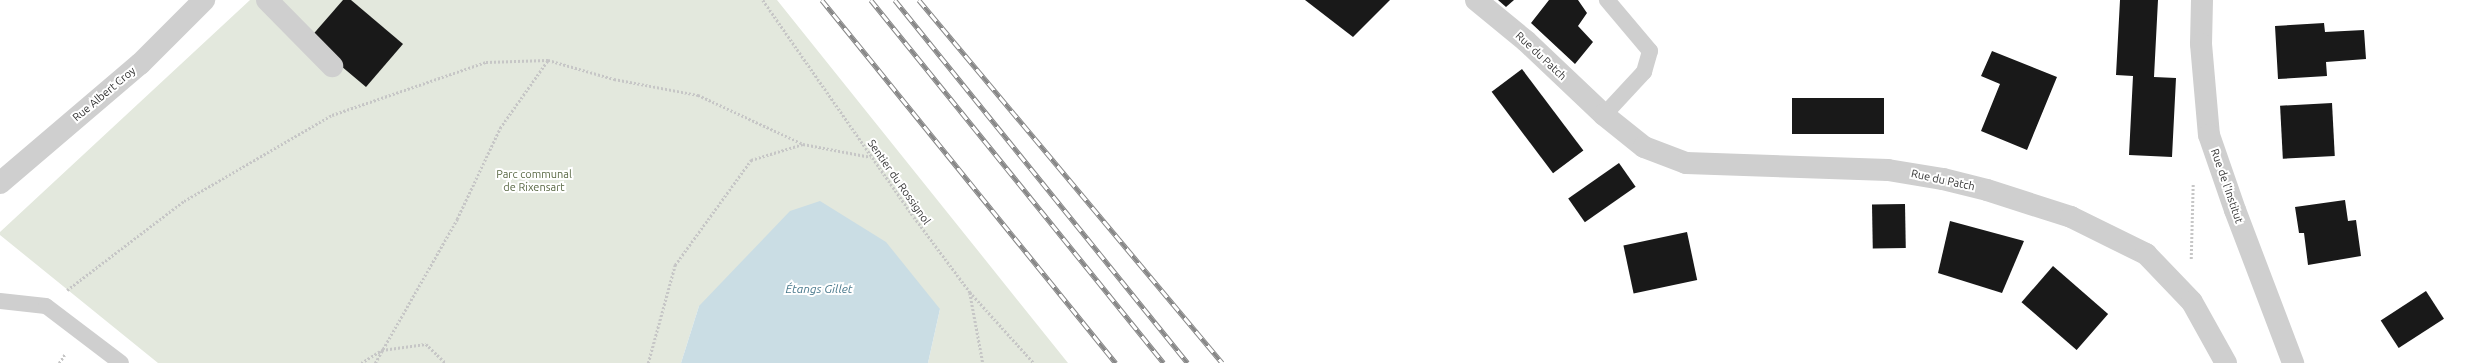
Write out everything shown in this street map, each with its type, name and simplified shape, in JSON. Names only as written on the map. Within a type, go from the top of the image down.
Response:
[{"type":"street","name":"Rue Albert Croy","points":[[0,182],[140,64],[204,0]]},
{"type":"street","points":[[267,0],[332,66]]},
{"type":"street","name":"Rue du Patch","points":[[1476,0],[1526,41],[1604,115],[1644,146],[1686,163],[1888,170],[1943,179],[1987,190],[2071,217],[2146,254],[2192,302],[2226,363]]},
{"type":"street","name":"Rue de l'Institut","points":[[2202,0],[2201,44],[2209,135],[2235,210],[2293,363]]},
{"type":"lane","points":[[1604,115],[1644,72],[1650,52],[1606,0]]},
{"type":"lane","points":[[0,301],[46,306],[121,363]]},
{"type":"path","name":"Sentier du Rossignol","points":[[763,0],[871,157],[970,292],[1034,363]]},
{"type":"path","points":[[46,306],[184,202],[332,115],[486,62],[548,60],[614,79],[698,95],[803,144],[871,157]]},
{"type":"path","points":[[375,363],[457,219],[500,128],[548,60]]},
{"type":"path","points":[[648,363],[675,265],[751,160],[803,144]]},
{"type":"path","points":[[2192,302],[2193,180]]},
{"type":"path","points":[[970,292],[983,363]]},
{"type":"path","points":[[361,363],[382,350],[426,344],[446,363]]},
{"type":"green space","name":"Parc communal de Rixensart","points":[[250,0],[777,0],[1068,363],[928,363],[940,309],[699,306],[681,363],[158,363],[0,235],[0,232]]},
{"type":"water","name":"Étangs Gillet","points":[[820,201],[886,242],[940,309],[928,363],[681,363],[699,306],[790,211]]},
{"type":"building","points":[[343,0],[351,0],[403,44],[366,87],[309,39]]},
{"type":"building","points":[[1305,0],[1390,0],[1353,37]]},
{"type":"building","points":[[1498,0],[1514,0],[1506,7]]},
{"type":"building","points":[[1549,0],[1578,0],[1587,13],[1578,26],[1593,42],[1575,64],[1531,23]]},
{"type":"building","points":[[2120,0],[2158,0],[2154,77],[2176,78],[2172,157],[2129,155],[2133,76],[2116,75]]},
{"type":"building","points":[[2324,23],[2325,32],[2364,30],[2366,59],[2326,62],[2327,76],[2278,79],[2275,26]]},
{"type":"building","points":[[1992,51],[2057,77],[2027,150],[1981,131],[2000,84],[1981,76]]},
{"type":"building","points":[[1522,69],[1583,150],[1553,173],[1492,92]]},
{"type":"building","points":[[1792,98],[1884,98],[1884,134],[1792,134]]},
{"type":"building","points":[[2332,103],[2335,156],[2283,159],[2280,106]]},
{"type":"building","points":[[1619,163],[1636,187],[1585,222],[1568,199]]},
{"type":"building","points":[[2345,200],[2348,221],[2356,220],[2361,256],[2308,265],[2304,233],[2299,233],[2295,207]]},
{"type":"building","points":[[1905,204],[1906,248],[1873,249],[1872,205]]},
{"type":"building","points":[[1950,221],[2024,241],[2002,293],[1938,273]]},
{"type":"building","points":[[1687,232],[1697,280],[1634,293],[1623,246]]},
{"type":"building","points":[[2053,266],[2108,314],[2077,350],[2022,302]]},
{"type":"building","points":[[2426,291],[2444,319],[2399,348],[2381,320]]},
{"type":"railway","points":[[822,0],[1116,363]]},
{"type":"railway","points":[[871,0],[1164,363]]},
{"type":"railway","points":[[895,0],[1188,363]]},
{"type":"railway","points":[[919,0],[1222,363]]}]
